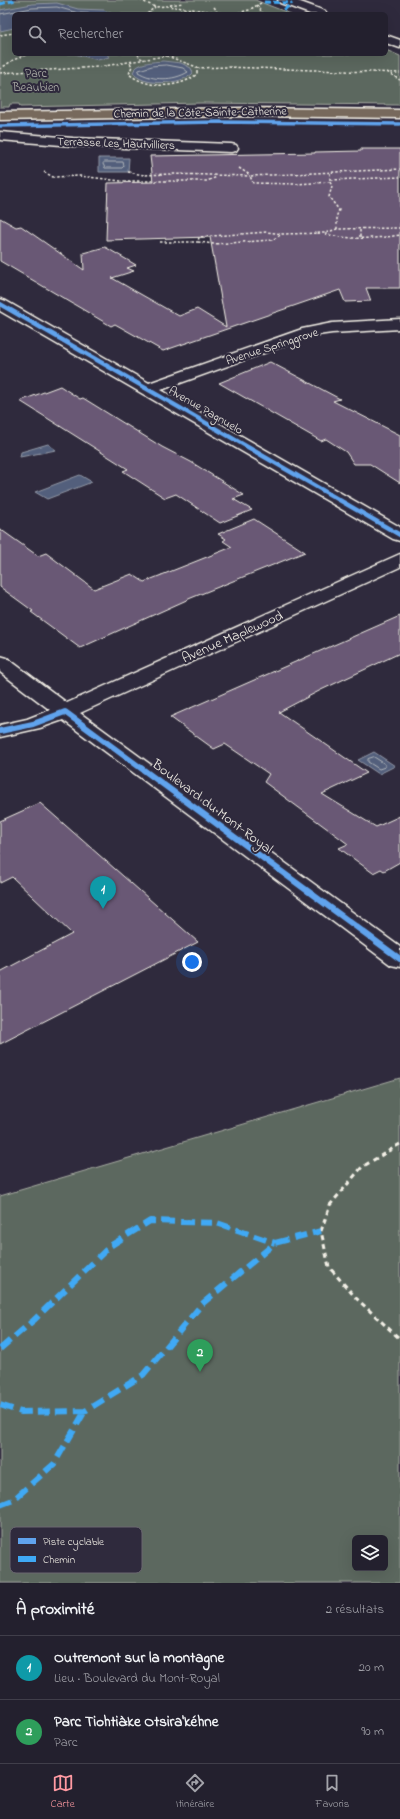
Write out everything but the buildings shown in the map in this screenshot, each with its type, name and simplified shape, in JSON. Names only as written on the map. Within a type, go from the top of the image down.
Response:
[{"type":"main road","name":"Chemin de la Côte-Sainte-Catherine","points":[[0,116],[243,112],[400,114]]},
{"type":"street","points":[[293,1],[317,12]]},
{"type":"street","points":[[388,40],[400,44]]},
{"type":"street","name":"Terrasse Les Hautvilliers","points":[[0,136],[73,142],[231,148]]},
{"type":"street","name":"Avenue Pagnuelo","points":[[0,304],[400,535]]},
{"type":"street","name":"Avenue Springgrove","points":[[148,389],[308,332],[332,328],[400,324]]},
{"type":"street","name":"Avenue Maplewood","points":[[65,712],[400,560]]},
{"type":"street","name":"Boulevard du Mont-Royal","points":[[0,662],[65,712],[400,959]]},
{"type":"street","points":[[0,731],[33,724],[65,712]]},
{"type":"path","points":[[140,0],[155,8]]},
{"type":"path","points":[[150,12],[155,8],[183,4]]},
{"type":"path","points":[[238,12],[257,5],[262,12]]},
{"type":"path","points":[[167,6],[222,12]]},
{"type":"path","points":[[214,7],[218,9],[217,11]]},
{"type":"path","points":[[0,35],[12,33]]},
{"type":"path","points":[[0,69],[13,60],[24,56]]},
{"type":"path","points":[[139,56],[144,60]]},
{"type":"path","points":[[0,73],[81,68],[130,63],[167,56],[197,68],[232,67],[400,73]]},
{"type":"path","points":[[130,63],[132,66],[130,74],[132,77],[140,81],[154,84],[169,84],[188,80],[196,75],[197,68]]},
{"type":"path","points":[[387,72],[400,80]]},
{"type":"path","points":[[234,165],[250,176],[253,183],[295,184],[400,177]]},
{"type":"path","points":[[128,172],[153,176],[169,174],[217,177],[400,169]]},
{"type":"path","points":[[44,172],[53,177],[80,176],[121,181],[207,181],[217,177]]},
{"type":"path","points":[[330,173],[330,181],[332,186],[329,197],[339,210],[337,215],[337,229]]},
{"type":"path","points":[[153,176],[153,181]]},
{"type":"path","points":[[198,242],[199,237],[268,232],[282,234],[325,233],[337,229],[360,230],[400,228]]},
{"type":"path","points":[[360,230],[360,238]]},
{"type":"path","points":[[325,233],[337,237],[373,239],[400,235]]},
{"type":"path","points":[[160,242],[198,242],[214,244],[272,240],[282,234]]},
{"type":"path","points":[[400,1144],[362,1167],[330,1205],[321,1232],[329,1267],[356,1298],[400,1339]]},
{"type":"green space","name":"Parc Beaubien","points":[[0,0],[255,0],[286,12],[12,12],[12,56],[388,56],[388,51],[400,56],[400,105],[201,103],[20,107],[19,104],[10,104],[9,107],[0,107]]},
{"type":"green space","points":[[400,1078],[400,1583],[0,1583],[0,1196]]},
{"type":"water","points":[[57,3],[78,9],[104,10],[108,12],[12,12],[12,28],[0,31],[0,10],[32,4]]},
{"type":"water","points":[[83,56],[109,57],[98,60]]},
{"type":"water","points":[[163,61],[181,63],[191,68],[193,73],[180,80],[162,83],[144,80],[137,77],[133,72],[142,64]]},
{"type":"water","points":[[99,158],[129,158],[128,172],[99,172]]},
{"type":"water","points":[[48,444],[56,450],[20,457],[21,452]]},
{"type":"water","points":[[80,475],[92,482],[47,499],[35,492]]},
{"type":"water","points":[[374,752],[395,766],[379,774],[358,760]]},
{"type":"marked path","points":[[0,4],[16,0]]},
{"type":"marked path","points":[[264,2],[292,3]]},
{"type":"marked path","points":[[284,10],[292,3]]},
{"type":"marked path","points":[[0,1349],[34,1320],[110,1246],[150,1221],[217,1223],[275,1243]]},
{"type":"marked path","points":[[0,1405],[21,1412],[85,1411],[143,1375],[202,1304],[275,1243],[321,1231]]},
{"type":"marked path","points":[[0,1505],[13,1500],[54,1464],[85,1411]]},
{"type":"cycle path","points":[[0,126],[218,122],[400,124]]},
{"type":"cycle path","points":[[0,304],[400,535]]},
{"type":"cycle path","points":[[0,731],[33,724],[65,712],[400,959]]},
{"type":"place","name":"Outremont sur la montagne","points":[[103,909]]},
{"type":"place","name":"Parc Tiohtià:ke Otsira'kéhne","points":[[200,1372]]}]
